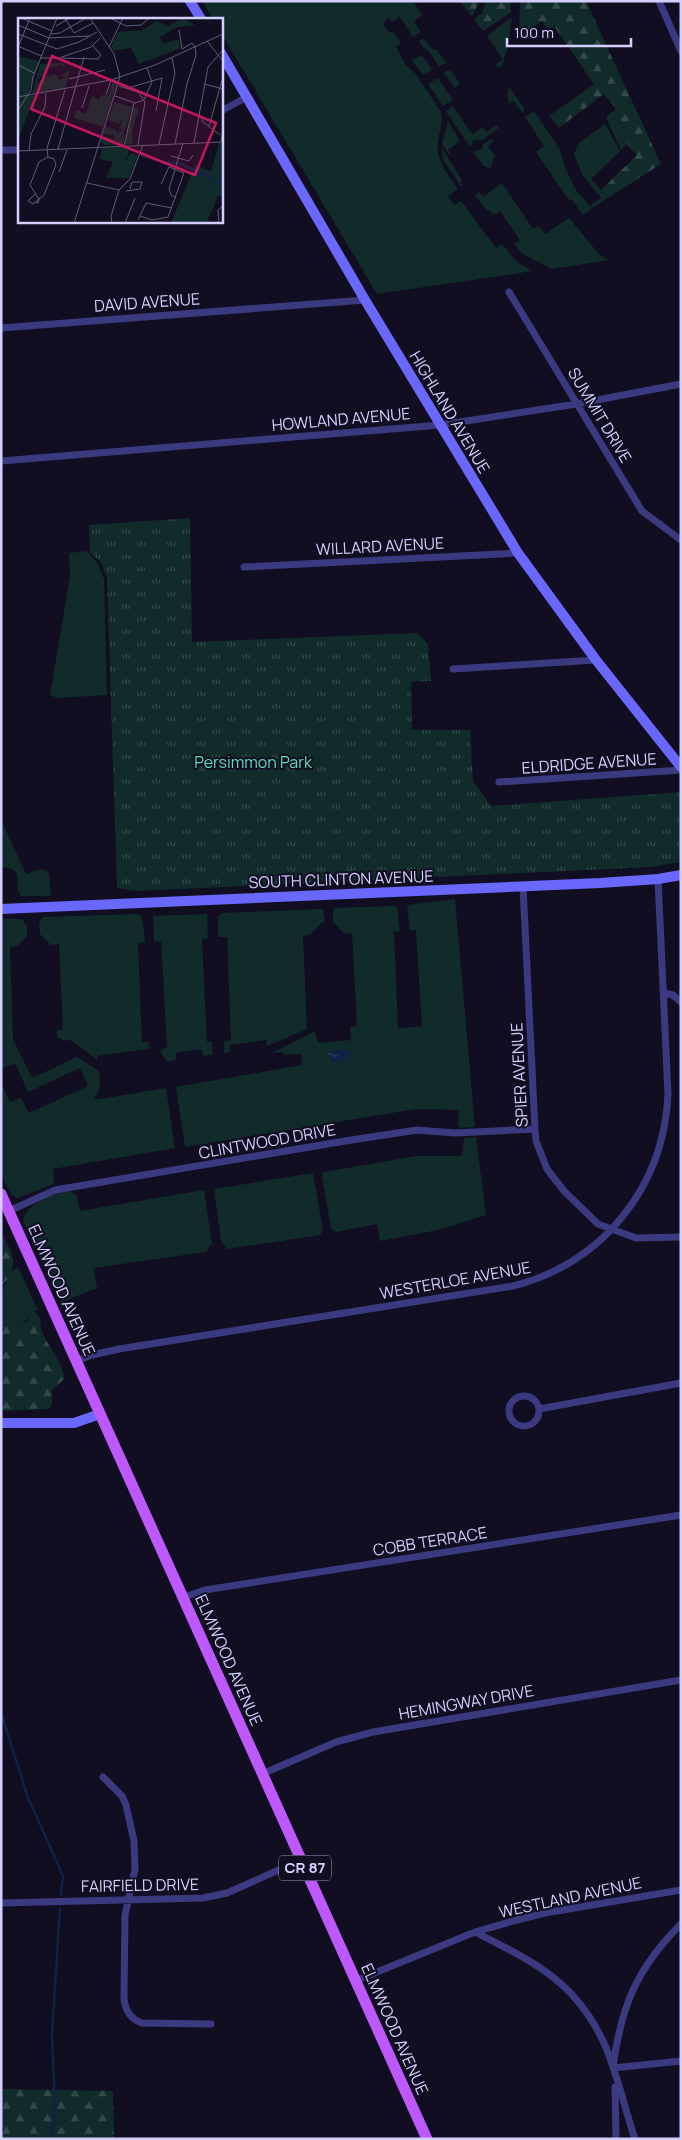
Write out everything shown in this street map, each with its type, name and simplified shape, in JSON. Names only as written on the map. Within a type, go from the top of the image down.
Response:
[{"type":"main road","name":"ELMWOOD AVENUE","points":[[1,1194],[427,2139]]},
{"type":"street","points":[[190,1],[200,18]]},
{"type":"street","points":[[659,1],[681,51]]},
{"type":"street","name":"HIGHLAND AVENUE","points":[[222,56],[365,300],[518,552],[596,660],[681,768]]},
{"type":"street","points":[[222,110],[247,97]]},
{"type":"street","points":[[1,150],[18,150]]},
{"type":"street","name":"SUMMIT DRIVE","points":[[509,292],[642,511],[681,540]]},
{"type":"street","name":"DAVID AVENUE","points":[[1,328],[365,300]]},
{"type":"street","name":"HOWLAND AVENUE","points":[[1,461],[440,425],[576,404],[681,384]]},
{"type":"street","name":"WILLARD AVENUE","points":[[244,567],[518,552]]},
{"type":"street","points":[[453,669],[596,660]]},
{"type":"street","name":"ELDRIDGE AVENUE","points":[[499,782],[681,768]]},
{"type":"street","name":"SOUTH CLINTON AVENUE","points":[[1,909],[523,887],[658,879],[681,875]]},
{"type":"street","name":"WESTERLOE AVENUE","points":[[76,1361],[119,1349],[513,1286],[536,1280],[563,1268],[577,1259],[612,1230],[631,1206],[655,1160],[666,1123],[668,1094],[658,879]]},
{"type":"street","name":"SPIER AVENUE","points":[[523,887],[535,1129],[540,1155],[553,1178],[592,1220],[603,1228],[636,1238],[681,1237]]},
{"type":"street","points":[[664,993],[673,995],[681,1002]]},
{"type":"street","name":"CLINTWOOD DRIVE","points":[[9,1211],[55,1190],[345,1141],[418,1130],[460,1133],[535,1129]]},
{"type":"street","points":[[539,1408],[681,1383]]},
{"type":"street","points":[[521,1395],[526,1395],[535,1400],[539,1408],[537,1419],[529,1425],[524,1426],[514,1423],[509,1414],[510,1404],[516,1397],[521,1395]]},
{"type":"street","points":[[1,1423],[74,1423],[100,1414]]},
{"type":"street","name":"COBB TERRACE","points":[[184,1597],[205,1590],[681,1515]]},
{"type":"street","name":"HEMINGWAY DRIVE","points":[[262,1774],[336,1742],[372,1732],[681,1680]]},
{"type":"street","points":[[103,1777],[122,1796],[126,1805],[134,1842],[135,1869],[125,1915],[124,1998],[128,2012],[134,2020],[142,2023],[211,2024]]},
{"type":"street","name":"FAIRFIELD DRIVE","points":[[1,1903],[128,1898],[190,1899],[214,1896],[243,1886],[301,1860]]},
{"type":"street","name":"WESTLAND AVENUE","points":[[355,1980],[475,1932],[545,1913],[681,1890]]},
{"type":"street","points":[[616,2139],[616,2104],[612,2068],[620,2021],[632,1991],[657,1949],[681,1924]]},
{"type":"street","points":[[475,1932],[534,1962],[564,1986],[591,2018],[604,2042],[635,2139]]},
{"type":"street","points":[[612,2068],[681,2061]]},
{"type":"green space","points":[[202,1],[413,1],[422,15],[414,21],[421,32],[413,37],[400,17],[392,22],[389,18],[383,23],[389,33],[393,31],[401,43],[396,47],[405,64],[416,74],[441,112],[438,154],[446,172],[458,189],[448,196],[454,205],[461,201],[496,248],[502,244],[517,262],[533,271],[377,294],[222,35],[222,18],[212,18]]},
{"type":"green space","points":[[459,1],[480,1],[472,16]]},
{"type":"green space","points":[[486,1],[510,1],[511,12],[483,31],[474,19],[482,13]]},
{"type":"green space","points":[[520,1],[586,1],[661,164],[597,205],[595,202],[601,198],[601,190],[637,155],[627,144],[616,109],[604,94],[559,128],[549,116],[594,84],[554,26],[548,30],[542,21],[519,37]]},
{"type":"green space","points":[[512,17],[508,46],[502,66],[498,67],[495,65],[503,59],[487,36]]},
{"type":"green space","points":[[424,38],[433,50],[436,49],[446,63],[439,66],[419,41]]},
{"type":"green space","points":[[422,55],[432,70],[423,75],[412,60]]},
{"type":"green space","points":[[450,69],[460,84],[455,88],[444,73]]},
{"type":"green space","points":[[438,78],[453,100],[443,106],[428,84]]},
{"type":"green space","points":[[509,87],[525,109],[522,113],[514,101],[509,104],[507,95]]},
{"type":"green space","points":[[453,106],[472,134],[483,127],[486,132],[497,125],[499,128],[482,140],[474,140],[470,147],[446,111]]},
{"type":"green space","points":[[616,109],[627,144],[621,150],[606,117]]},
{"type":"green space","points":[[534,111],[559,148],[566,170],[577,192],[590,206],[595,202],[597,205],[583,215],[572,200],[568,199],[536,152],[544,146],[525,117]]},
{"type":"green space","points":[[448,121],[460,141],[448,150],[450,156],[442,144]]},
{"type":"green space","points":[[605,124],[620,151],[591,179],[601,190],[601,198],[582,174],[574,154],[579,143]]},
{"type":"green space","points":[[492,139],[494,141],[488,146],[495,156],[490,168],[484,166],[473,152],[482,149],[483,144]]},
{"type":"green space","points":[[442,148],[462,180],[460,182],[463,185],[461,186],[443,160]]},
{"type":"green space","points":[[502,183],[533,229],[539,226],[545,234],[569,218],[599,254],[609,260],[552,269],[523,254],[514,244],[520,240],[500,211],[494,215],[489,210],[487,211],[475,195],[479,192],[483,197]]},
{"type":"green space","name":"Persimmon Park","points":[[190,518],[192,642],[418,633],[428,644],[431,681],[411,682],[412,730],[470,730],[473,781],[491,806],[681,792],[681,862],[650,867],[136,891],[117,888],[107,577],[100,561],[90,553],[89,525]]},
{"type":"green space","points":[[87,551],[98,564],[104,579],[107,695],[57,698],[50,695],[70,576],[69,553]]},
{"type":"green space","points":[[1,820],[26,874],[40,869],[46,870],[49,874],[51,896],[21,896],[17,886],[17,874],[9,868],[1,867]]},
{"type":"green space","points":[[455,899],[475,1127],[460,1128],[458,1124],[459,1110],[416,1109],[185,1147],[176,1087],[302,1065],[301,1054],[284,1055],[283,1052],[272,1053],[315,1031],[318,1043],[351,1040],[350,1027],[357,1026],[352,934],[344,933],[333,922],[333,911],[335,908],[395,906],[397,908],[400,931],[394,932],[398,1029],[422,1026],[416,930],[410,930],[407,907],[409,905]]},
{"type":"green space","points":[[323,909],[325,922],[321,923],[310,935],[303,936],[307,1029],[267,1046],[266,1040],[230,1045],[230,1052],[224,1053],[224,1042],[231,1040],[227,937],[218,937],[218,916],[222,913]]},
{"type":"green space","points":[[139,914],[143,922],[145,942],[138,943],[142,1042],[149,1042],[149,1049],[97,1056],[97,1060],[69,1039],[65,1041],[57,1037],[57,1031],[63,1029],[59,944],[51,945],[40,934],[39,924],[43,917]]},
{"type":"green space","points":[[207,914],[208,938],[202,939],[207,1042],[212,1042],[213,1054],[203,1056],[201,1049],[176,1053],[176,1060],[167,1062],[160,1051],[167,1047],[161,941],[154,942],[153,916]]},
{"type":"green space","points":[[1,919],[22,919],[27,926],[27,936],[18,946],[10,947],[13,1039],[32,1078],[77,1057],[99,1071],[100,1087],[94,1100],[166,1088],[175,1148],[53,1169],[54,1184],[17,1198],[10,1193],[1,1173],[1,1083],[10,1102],[21,1098],[29,1113],[88,1086],[80,1068],[28,1092],[15,1063],[1,1069]]},
{"type":"green space","points":[[476,1137],[486,1215],[438,1230],[380,1241],[377,1224],[336,1232],[331,1229],[322,1176],[324,1172],[416,1156],[462,1156],[464,1138]]},
{"type":"green space","points":[[313,1173],[323,1230],[320,1235],[227,1249],[221,1241],[214,1189]]},
{"type":"green space","points":[[68,1190],[77,1196],[80,1211],[204,1190],[212,1244],[206,1252],[94,1268],[97,1288],[62,1302],[23,1221],[29,1209],[35,1204]]},
{"type":"green space","points":[[1,1233],[12,1254],[13,1266],[11,1273],[1,1286]]},
{"type":"green space","points":[[18,1267],[38,1310],[31,1312],[22,1323],[1,1325],[5,1284],[8,1277]]},
{"type":"green space","points":[[34,1311],[39,1316],[44,1337],[62,1368],[64,1379],[52,1390],[52,1404],[49,1409],[1,1411],[1,1325],[21,1324],[28,1321],[29,1314]]},
{"type":"green space","points":[[1,2090],[113,2091],[114,2139],[1,2139]]},
{"type":"water","points":[[337,1050],[350,1050],[348,1060],[332,1062],[327,1053]]},
{"type":"waterway","points":[[1,1712],[27,1795],[63,1876],[61,1895]]},
{"type":"waterway","points":[[51,2139],[55,2109],[52,2034],[60,1908]]}]
